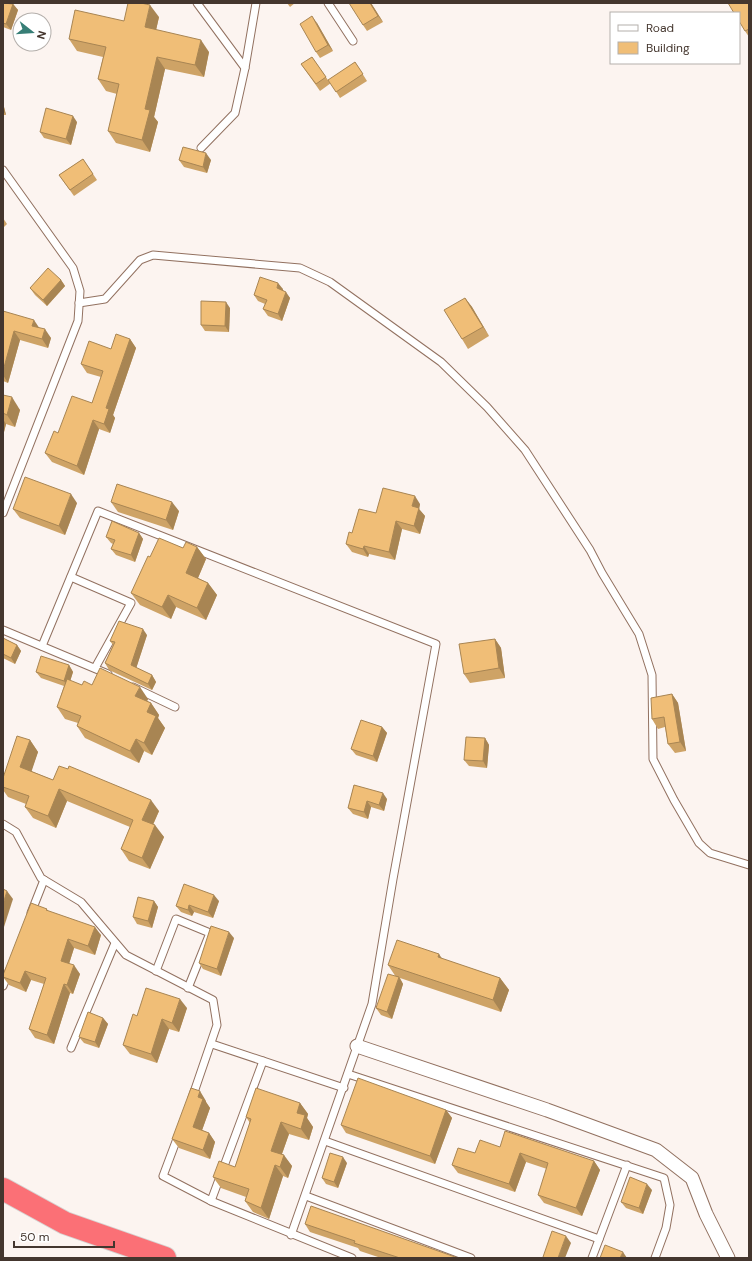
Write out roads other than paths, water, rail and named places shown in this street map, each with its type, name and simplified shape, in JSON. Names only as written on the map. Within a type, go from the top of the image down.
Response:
[{"type":"highway","points":[[3,1189],[65,1223],[165,1258]]},
{"type":"street","points":[[357,1046],[546,1110],[656,1150],[692,1178],[706,1214],[728,1258]]},
{"type":"lane","points":[[197,3],[245,68]]},
{"type":"lane","points":[[201,148],[235,113],[245,68],[256,3]]},
{"type":"lane","points":[[328,3],[353,41]]},
{"type":"lane","points":[[3,170],[19,195],[74,268],[80,291],[78,321],[3,513]]},
{"type":"lane","points":[[79,303],[105,299],[140,260],[153,255],[300,268],[330,282],[441,362],[486,407],[525,450],[590,550],[602,573],[639,634],[652,675],[653,759],[699,843],[710,853],[749,865]]},
{"type":"lane","points":[[42,646],[98,511],[436,644],[393,879],[372,1004],[344,1088],[291,1235]]},
{"type":"lane","points":[[71,577],[131,603],[95,668]]},
{"type":"lane","points":[[3,630],[95,668],[115,678]]},
{"type":"lane","points":[[128,684],[175,707]]},
{"type":"lane","points":[[3,824],[16,832],[41,878],[81,902],[126,955],[213,1000],[217,1025],[212,1044],[190,1103]]},
{"type":"lane","points":[[28,922],[44,880]]},
{"type":"lane","points":[[156,971],[176,919],[210,933],[188,988]]},
{"type":"lane","points":[[71,1048],[115,943]]},
{"type":"lane","points":[[3,986],[11,964]]},
{"type":"lane","points":[[212,1044],[344,1088]]},
{"type":"lane","points":[[211,1201],[263,1061]]},
{"type":"lane","points":[[348,1074],[664,1178],[670,1205],[666,1228],[655,1258]]},
{"type":"lane","points":[[179,1132],[163,1176],[211,1201],[291,1235],[352,1258]]},
{"type":"lane","points":[[325,1141],[599,1239]]},
{"type":"lane","points":[[592,1258],[627,1165]]},
{"type":"lane","points":[[306,1196],[471,1258]]}]
